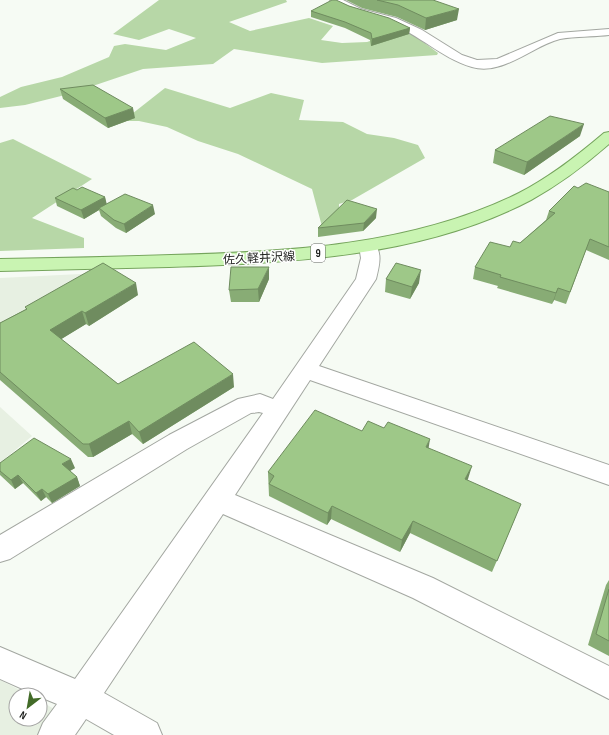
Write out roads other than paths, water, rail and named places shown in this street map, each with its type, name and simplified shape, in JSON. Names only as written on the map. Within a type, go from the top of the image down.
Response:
[{"type":"main road","name":"佐久軽井沢線","points":[[0,266],[261,259],[333,252],[368,246],[436,230],[502,207],[555,179],[570,169],[609,136]]},
{"type":"street","points":[[335,0],[357,11],[392,20],[418,32],[458,58],[476,64],[500,62],[558,36],[609,32]]},
{"type":"street","points":[[55,735],[218,500],[277,409],[366,279],[371,263],[371,254],[368,246]]},
{"type":"street","points":[[305,370],[609,475]]},
{"type":"street","points":[[0,550],[178,442],[246,405],[260,403],[277,409]]},
{"type":"street","points":[[218,500],[423,588],[609,683]]},
{"type":"street","points":[[0,663],[81,698],[132,726],[145,735]]}]
